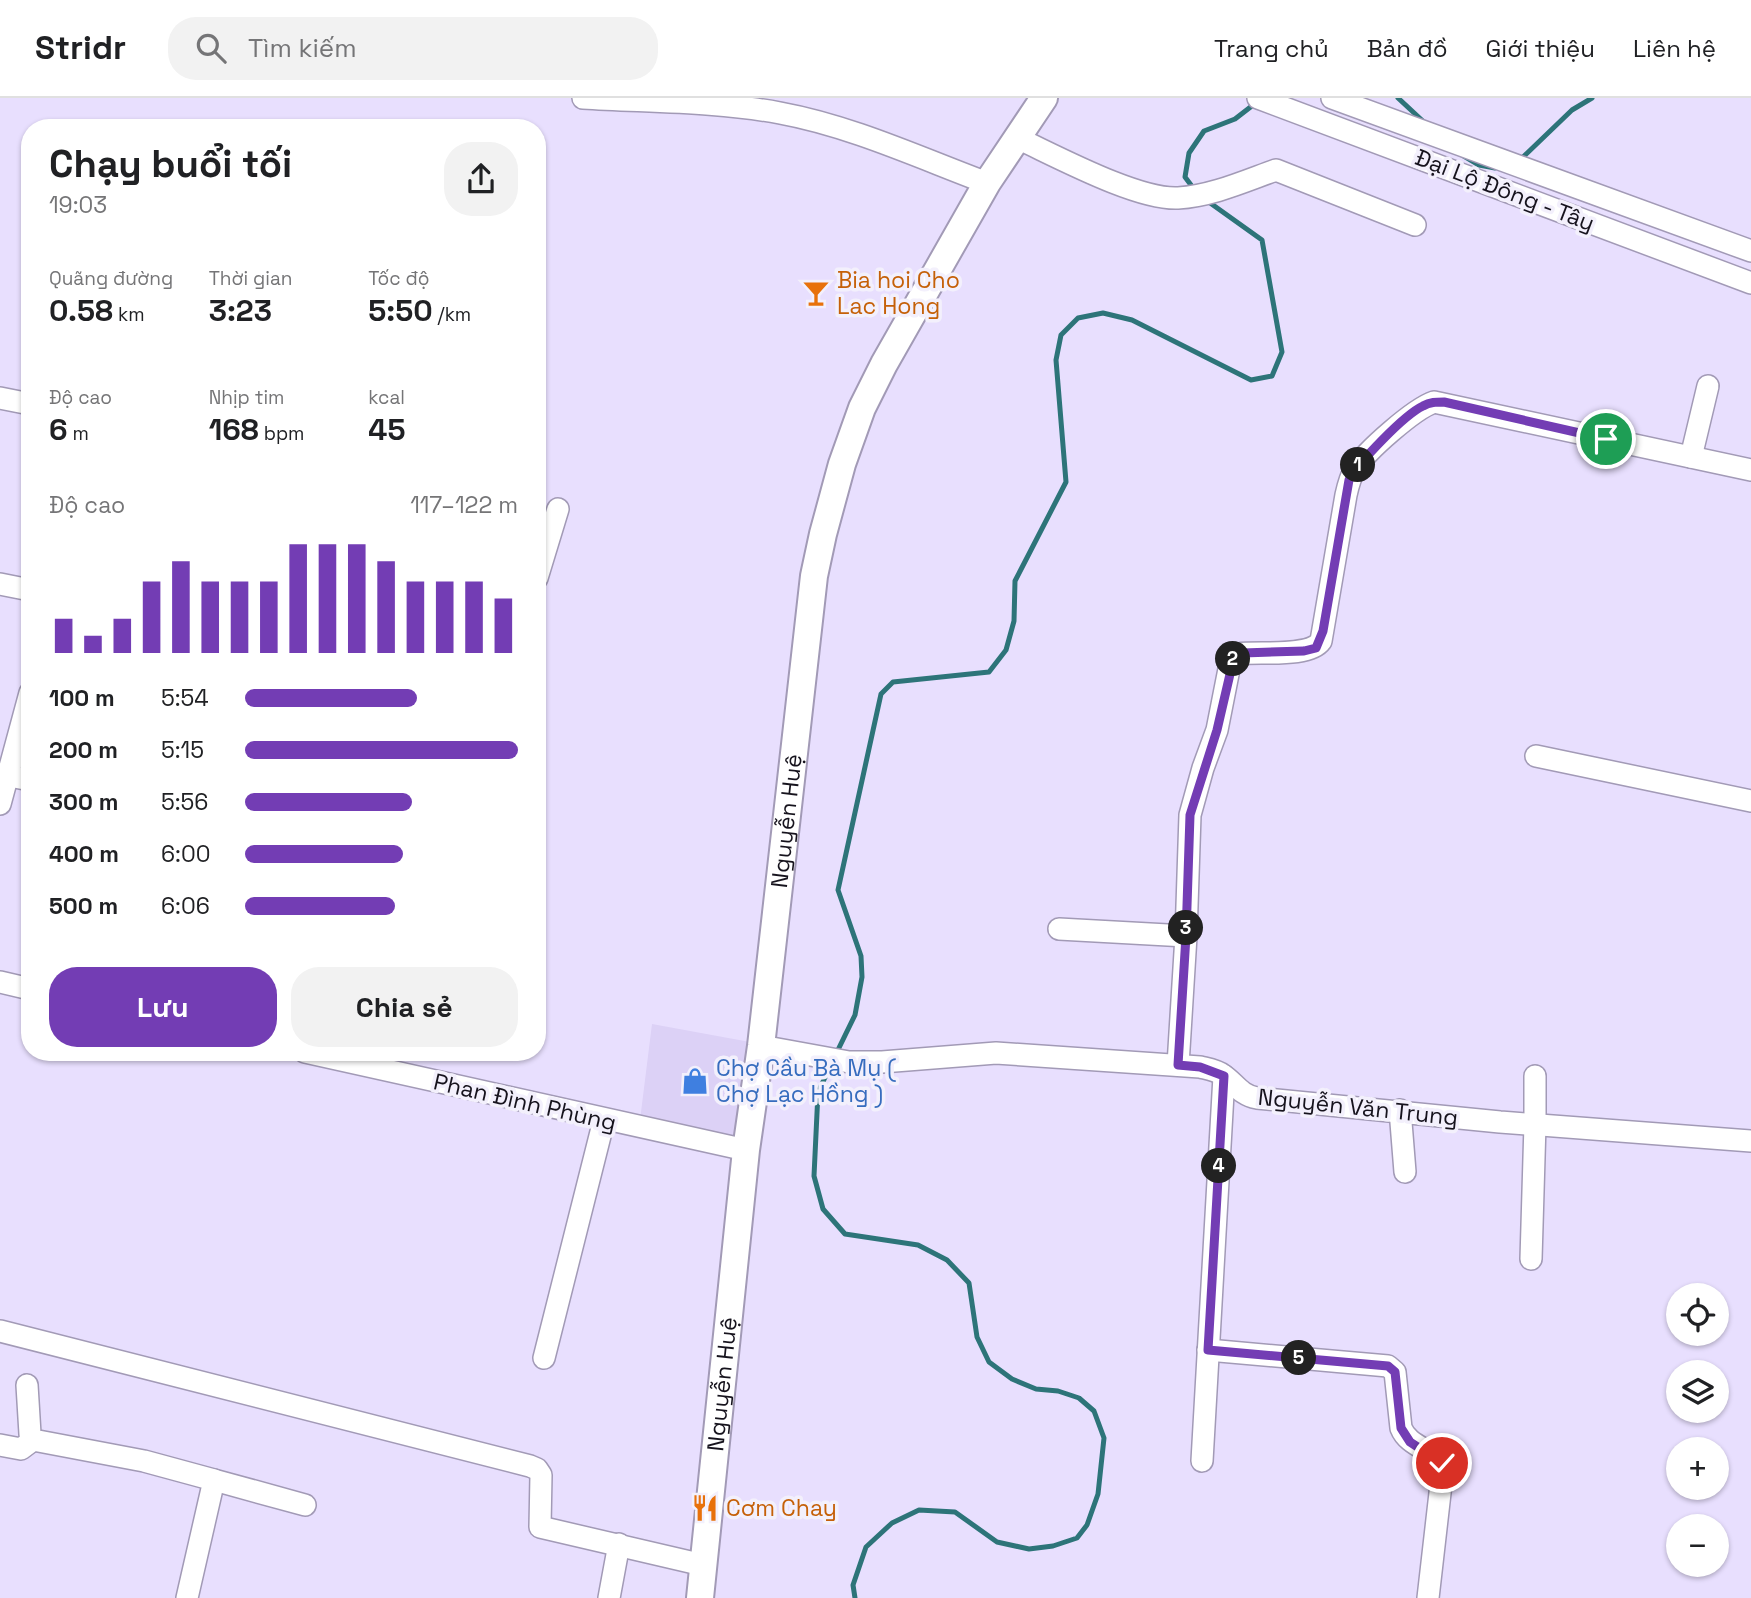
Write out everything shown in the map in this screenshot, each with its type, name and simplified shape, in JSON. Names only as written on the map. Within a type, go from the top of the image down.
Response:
[{"type":"main road","name":"Nguyễn Huệ","points":[[700,1598],[746,1150],[761,1046],[814,576],[822,534],[842,464],[862,408],[884,364],[988,183],[1044,98]]},
{"type":"street","points":[[583,98],[796,107],[836,127],[988,183]]},
{"type":"street","name":"Đại Lộ Đông - Tây","points":[[1258,98],[1751,283]]},
{"type":"street","name":"Đại Lộ Đông - Tây","points":[[1332,98],[1751,251]]},
{"type":"street","points":[[1017,138],[1131,188],[1175,198],[1204,194],[1276,170],[1415,225]]},
{"type":"street","points":[[1691,457],[1708,386]]},
{"type":"street","points":[[0,398],[21,402]]},
{"type":"street","points":[[1178,1065],[1190,815],[1217,730],[1234,657],[1243,653],[1304,651],[1316,648],[1323,631],[1349,480],[1367,455],[1420,407],[1434,402],[1751,470]]},
{"type":"street","points":[[546,548],[558,509]]},
{"type":"street","points":[[0,584],[21,588]]},
{"type":"street","points":[[0,804],[4,774],[21,721]]},
{"type":"street","points":[[1536,756],[1751,801]]},
{"type":"street","points":[[1059,929],[1186,936]]},
{"type":"street","points":[[0,982],[21,987]]},
{"type":"street","name":"Nguyễn Văn Trung","points":[[761,1046],[849,1062],[996,1053],[1200,1067],[1224,1076],[1249,1097],[1751,1141]]},
{"type":"street","name":"Phan Đình Phùng","points":[[345,1061],[746,1150]]},
{"type":"street","points":[[1202,1461],[1224,1076]]},
{"type":"street","points":[[1531,1259],[1535,1076]]},
{"type":"street","points":[[1400,1110],[1405,1172]]},
{"type":"street","points":[[544,1358],[604,1120]]},
{"type":"street","points":[[0,1331],[530,1465],[541,1475],[540,1527],[703,1565]]},
{"type":"street","points":[[1208,1350],[1388,1366],[1393,1369],[1404,1436],[1440,1460],[1443,1467],[1429,1598]]},
{"type":"street","points":[[27,1385],[30,1434],[33,1440]]},
{"type":"street","points":[[0,1445],[20,1449],[33,1440],[144,1461],[305,1505]]},
{"type":"street","points":[[187,1598],[214,1480]]},
{"type":"street","points":[[609,1598],[619,1544]]},
{"type":"shaded area","name":"Chợ Cầu Bà Mụ ( Chợ Lạc Hồng )","points":[[652,1024],[750,1042],[739,1140],[640,1120]]},
{"type":"waterway","points":[[1398,98],[1426,124]]},
{"type":"waterway","points":[[1521,159],[1572,110],[1592,98]]},
{"type":"waterway","points":[[1194,189],[1185,177],[1189,153],[1204,131],[1235,119],[1257,102]]},
{"type":"waterway","points":[[1457,152],[1479,165],[1495,168]]},
{"type":"waterway","points":[[835,1056],[855,1015],[862,977],[861,956],[838,890],[881,694],[893,682],[989,672],[1006,650],[1014,621],[1015,581],[1066,482],[1056,360],[1061,335],[1078,318],[1103,313],[1132,320],[1251,380],[1272,376],[1282,352],[1262,240],[1206,200]]},
{"type":"waterway","points":[[831,1065],[818,1092],[814,1176],[823,1209],[845,1234],[918,1245],[947,1260],[969,1283],[977,1337],[989,1362],[1012,1379],[1036,1389],[1058,1391],[1079,1398],[1094,1411],[1104,1438],[1098,1494],[1087,1525],[1077,1538],[1053,1546],[1029,1549],[997,1542],[955,1512],[919,1510],[892,1523],[866,1547],[853,1585],[855,1598]]},
{"type":"place","name":"Bia hoi Cho Lac Hong","points":[[816,293]]},
{"type":"place","name":"Chợ Cầu Bà Mụ ( Chợ Lạc Hồng )","points":[[695,1081]]},
{"type":"place","name":"Cơm Chay","points":[[705,1508]]},
{"type":"route","points":[[1442,1463],[1404,1436],[1395,1372],[1388,1366],[1208,1350],[1224,1076],[1200,1067],[1178,1065],[1190,815],[1217,730],[1230,664],[1238,654],[1304,651],[1316,648],[1321,642],[1349,480],[1367,455],[1420,407],[1444,402],[1606,439]]}]
